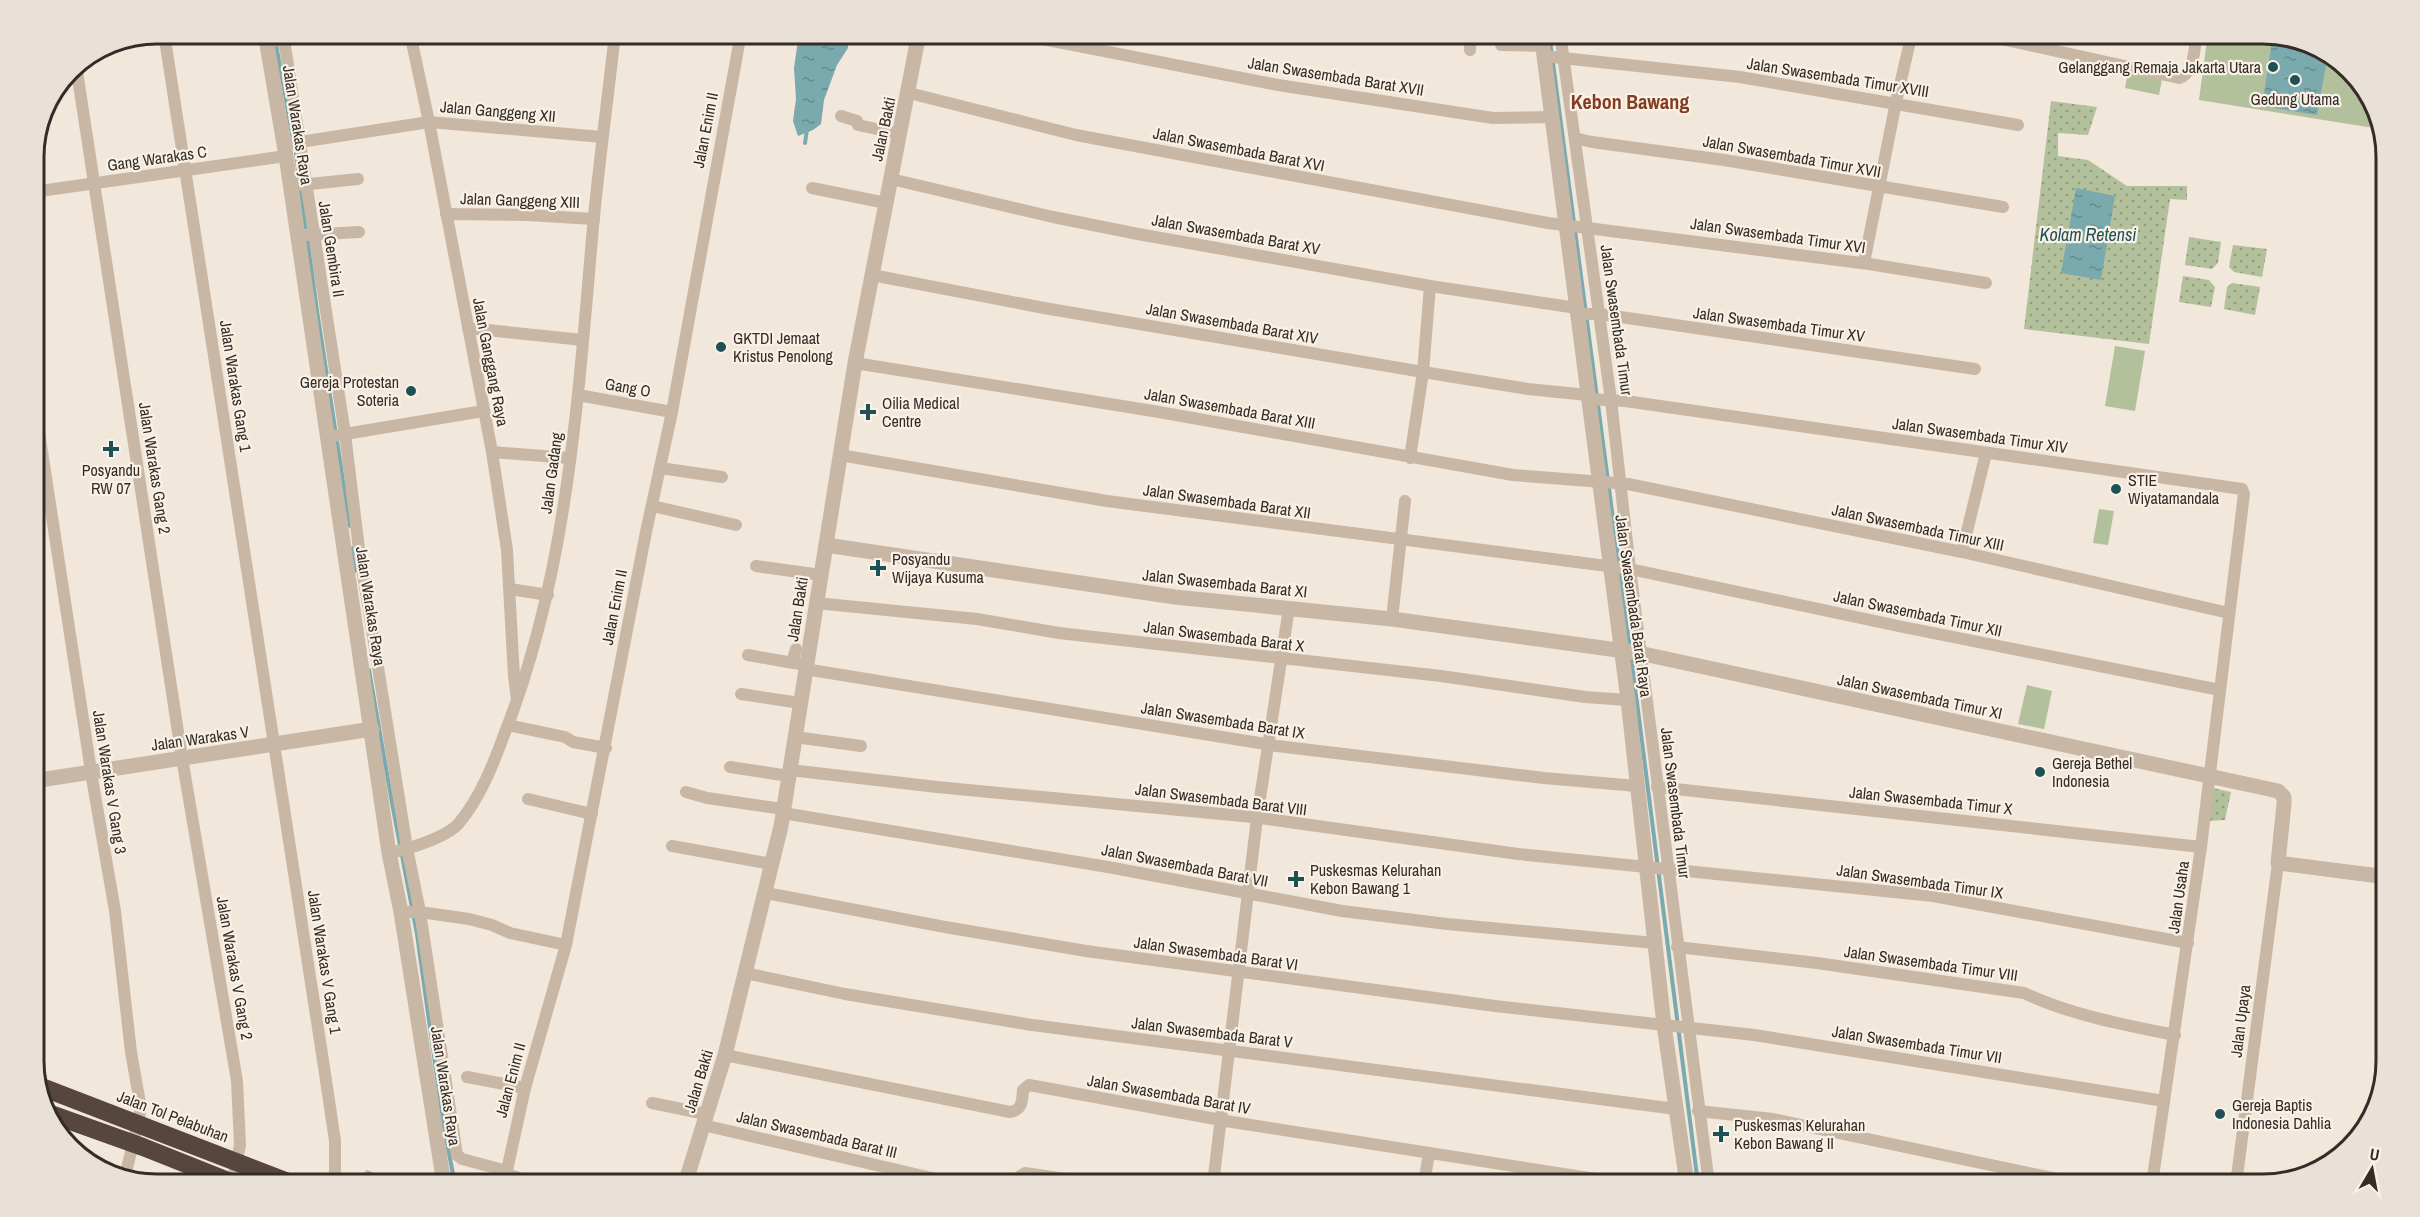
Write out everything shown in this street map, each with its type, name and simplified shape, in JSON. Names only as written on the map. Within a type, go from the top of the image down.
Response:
[{"type":"highway","name":"Jalan Tol Pelabuhan","points":[[47,1089],[267,1174]]},
{"type":"highway","points":[[59,1117],[211,1174]]},
{"type":"street","name":"Jalan Warakas Gang 1","points":[[166,44],[275,745]]},
{"type":"street","name":"Jalan Warakas Raya","points":[[275,44],[299,185],[336,435],[372,729],[411,912],[435,1059],[441,1110],[444,1174]]},
{"type":"street","name":"Jalan Ganggang Raya","points":[[412,44],[492,452],[507,550],[514,677],[518,700]]},
{"type":"street","name":"Jalan Gadang","points":[[399,850],[444,834],[459,824],[484,784],[531,662],[548,595],[578,395],[602,137],[614,44]]},
{"type":"street","name":"Jalan Enim II","points":[[505,1174],[525,1088],[566,945],[672,412],[739,44]]},
{"type":"street","name":"Jalan Bakti","points":[[688,1174],[725,1055],[766,892],[783,811],[801,703],[802,665],[821,575],[855,363],[917,44]]},
{"type":"street","name":"Jalan Swasembada Barat XVII","points":[[1067,44],[1278,85],[1493,118],[1552,117]]},
{"type":"street","points":[[1470,44],[1470,50]]},
{"type":"street","points":[[1864,263],[1909,44]]},
{"type":"street","points":[[2024,44],[2179,78],[2186,76],[2190,70],[2195,44]]},
{"type":"street","name":"Jalan Swasembada Timur XVIII","points":[[1501,45],[1740,77],[1896,102],[2018,125]]},
{"type":"street","name":"Jalan Swasembada Barat Raya","points":[[1549,51],[1552,117],[1612,567],[1632,652],[1628,700],[1637,786],[1649,866],[1654,943],[1686,1174]]},
{"type":"street","name":"Jalan Swasembada Timur","points":[[1549,51],[1575,138],[1584,227],[1599,314],[1619,482],[1628,569],[1632,652],[1657,787],[1707,1174]]},
{"type":"street","name":"Jalan Warakas Gang 2","points":[[78,76],[182,758]]},
{"type":"street","name":"Jalan Swasembada Barat XVI","points":[[909,93],[1076,135],[1567,226]]},
{"type":"street","points":[[841,116],[857,121],[858,124],[900,134]]},
{"type":"street","name":"Jalan Ganggeng XII","points":[[292,145],[429,122],[602,137]]},
{"type":"street","name":"Jalan Swasembada Timur XVII","points":[[1575,138],[1724,160],[2002,207]]},
{"type":"street","name":"Gang Warakas C","points":[[44,190],[187,171],[292,145]]},
{"type":"street","points":[[299,185],[358,179]]},
{"type":"street","name":"Jalan Swasembada Barat XV","points":[[891,179],[1064,219],[1578,312]]},
{"type":"street","points":[[812,188],[886,203]]},
{"type":"street","name":"Jalan Ganggeng XIII","points":[[446,214],[594,219]]},
{"type":"street","name":"Jalan Swasembada Timur XVI","points":[[1567,226],[1864,263],[1986,283]]},
{"type":"street","points":[[306,235],[359,232]]},
{"type":"street","name":"Jalan Swasembada Barat XIV","points":[[872,275],[1044,308],[1589,398]]},
{"type":"street","points":[[1410,458],[1423,372],[1430,286]]},
{"type":"street","name":"Jalan Swasembada Timur XV","points":[[1578,312],[1975,369]]},
{"type":"street","points":[[468,328],[583,340]]},
{"type":"street","name":"Jalan Swasembada Barat XIII","points":[[855,363],[1159,412],[1513,476],[1601,481]]},
{"type":"street","name":"Gang O","points":[[578,395],[672,412]]},
{"type":"street","name":"Jalan Swasembada Timur XIV","points":[[1589,398],[2242,489],[2244,494],[2229,613]]},
{"type":"street","points":[[399,850],[359,549],[336,435],[483,411]]},
{"type":"street","points":[[492,452],[569,458]]},
{"type":"street","points":[[1962,552],[1986,453]]},
{"type":"street","name":"Jalan Swasembada Barat XII","points":[[840,455],[1107,501],[1612,567]]},
{"type":"street","name":"Jalan Warakas V Gang 3","points":[[44,464],[115,911],[131,1052],[141,1109],[127,1170]]},
{"type":"street","points":[[660,468],[722,477]]},
{"type":"street","name":"Jalan Swasembada Timur XIII","points":[[1601,481],[1619,482],[1962,552],[2229,613]]},
{"type":"street","points":[[1392,619],[1405,501]]},
{"type":"street","points":[[652,506],[736,525]]},
{"type":"street","name":"Jalan Swasembada Barat XI","points":[[826,545],[1175,597],[1392,619],[1632,652]]},
{"type":"street","points":[[756,566],[821,575]]},
{"type":"street","name":"Jalan Swasembada Timur XII","points":[[1612,567],[1914,630],[2220,690]]},
{"type":"street","points":[[510,589],[548,595]]},
{"type":"street","name":"Jalan Swasembada Barat X","points":[[816,603],[977,619],[1059,633],[1452,678],[1586,697],[1628,700]]},
{"type":"street","points":[[1215,1174],[1247,893],[1289,608]]},
{"type":"street","name":"Jalan Usaha","points":[[2153,1174],[2201,847],[2229,613]]},
{"type":"street","points":[[796,649],[802,665]]},
{"type":"street","name":"Jalan Swasembada Timur XI","points":[[1632,652],[2282,793],[2284,804],[2278,863]]},
{"type":"street","name":"Jalan Swasembada Barat IX","points":[[748,655],[1269,745],[1544,778],[1637,786]]},
{"type":"street","points":[[741,694],[801,703]]},
{"type":"street","points":[[508,725],[606,748]]},
{"type":"street","name":"Jalan Warakas V","points":[[44,779],[372,729]]},
{"type":"street","points":[[795,737],[861,746]]},
{"type":"street","name":"Jalan Warakas V Gang 1","points":[[275,745],[335,1141],[335,1174]]},
{"type":"street","name":"Jalan Warakas V Gang 2","points":[[182,758],[237,1081],[240,1145],[233,1174]]},
{"type":"street","name":"Jalan Swasembada Barat VIII","points":[[730,767],[1257,818],[1506,852],[1649,866]]},
{"type":"street","name":"Jalan Swasembada Timur X","points":[[1657,787],[2201,847]]},
{"type":"street","name":"Jalan Swasembada Barat VII","points":[[686,792],[707,798],[1393,918],[1654,943]]},
{"type":"street","points":[[528,799],[592,814]]},
{"type":"street","points":[[672,846],[772,864]]},
{"type":"street","points":[[2278,863],[2376,876]]},
{"type":"street","name":"Jalan Upaya","points":[[2237,1174],[2278,863]]},
{"type":"street","name":"Jalan Swasembada Timur IX","points":[[1649,866],[1933,897],[2188,943]]},
{"type":"street","name":"Jalan Swasembada Barat VI","points":[[766,892],[945,927],[1086,951],[1484,1005],[1667,1025]]},
{"type":"street","points":[[411,912],[469,919],[492,925],[518,936],[566,945]]},
{"type":"street","name":"Jalan Swasembada Timur VIII","points":[[1677,946],[1817,963],[2024,993],[2049,1005],[2125,1026],[2175,1035]]},
{"type":"street","name":"Jalan Swasembada Barat V","points":[[745,973],[945,1012],[1676,1109]]},
{"type":"street","name":"Jalan Swasembada Timur VII","points":[[1667,1025],[1754,1035],[2164,1101]]},
{"type":"street","name":"Jalan Swasembada Barat IV","points":[[725,1055],[1010,1112],[1018,1110],[1021,1106],[1023,1090],[1029,1085],[1221,1120],[1564,1174]]},
{"type":"street","points":[[467,1077],[525,1088]]},
{"type":"street","name":"Jalan Swasembada Barat III","points":[[652,1103],[705,1119],[919,1174]]},
{"type":"street","points":[[441,1110],[458,1157],[500,1174]]},
{"type":"street","points":[[1698,1111],[1773,1119],[2034,1174]]},
{"type":"street","points":[[1426,1174],[1429,1153]]},
{"type":"green space","name":"Gelanggang Remaja Jakarta Utara","points":[[2207,44],[2286,46],[2313,55],[2338,72],[2357,94],[2373,128],[2199,100]]},
{"type":"green space","points":[[2128,72],[2162,79],[2159,95],[2125,88]]},
{"type":"green space","points":[[2051,101],[2097,107],[2088,135],[2058,133],[2058,156],[2088,160],[2127,186],[2187,186],[2187,200],[2170,199],[2149,344],[2024,329]]},
{"type":"green space","points":[[2189,237],[2221,242],[2218,263],[2212,269],[2185,265]]},
{"type":"green space","points":[[2233,245],[2267,249],[2262,277],[2234,272],[2229,267]]},
{"type":"green space","points":[[2183,276],[2209,280],[2215,287],[2211,307],[2179,302]]},
{"type":"green space","points":[[2232,283],[2260,287],[2255,315],[2224,309],[2227,287]]},
{"type":"green space","points":[[2115,346],[2145,351],[2135,411],[2105,406]]},
{"type":"green space","points":[[2099,509],[2114,511],[2108,545],[2093,543]]},
{"type":"green space","points":[[2027,685],[2052,691],[2044,729],[2018,724]]},
{"type":"green space","points":[[2213,788],[2231,792],[2225,820],[2208,821]]},
{"type":"green space","points":[[367,1170],[377,1174],[362,1174]]},
{"type":"water","points":[[797,44],[848,44],[848,48],[837,65],[824,100],[821,124],[798,136],[793,121],[796,99],[794,68]]},
{"type":"water","name":"Gedung Utama","points":[[2272,44],[2300,49],[2326,63],[2317,115],[2262,106]]},
{"type":"water","name":"Kolam Retensi","points":[[2076,188],[2115,196],[2101,280],[2061,273]]},
{"type":"waterway","points":[[276,44],[293,140]]},
{"type":"waterway","points":[[1550,44],[1630,648]]},
{"type":"waterway","points":[[805,143],[807,129]]},
{"type":"waterway","points":[[296,154],[350,526]]},
{"type":"waterway","points":[[353,548],[355,571]]},
{"type":"waterway","points":[[1631,655],[1697,1174]]},
{"type":"waterway","points":[[369,670],[417,934],[444,1128],[453,1174]]},
{"type":"place","name":"Gelanggang Remaja Jakarta Utara","points":[[2273,67]]},
{"type":"place","name":"Gedung Utama","points":[[2295,80]]},
{"type":"place","name":"GKTDI Jemaat Kristus Penolong","points":[[721,347]]},
{"type":"place","name":"Gereja Protestan Soteria","points":[[411,391]]},
{"type":"place","name":"Oilia Medical Centre","points":[[868,412]]},
{"type":"place","name":"Posyandu RW 07","points":[[111,449]]},
{"type":"place","name":"STIE Wiyatamandala","points":[[2116,489]]},
{"type":"place","name":"Posyandu Wijaya Kusuma","points":[[878,568]]},
{"type":"place","name":"Gereja Bethel Indonesia","points":[[2040,772]]},
{"type":"place","name":"Puskesmas Kelurahan Kebon Bawang 1","points":[[1296,879]]},
{"type":"place","name":"Gereja Baptis Indonesia Dahlia","points":[[2220,1114]]},
{"type":"place","name":"Puskesmas Kelurahan Kebon Bawang II","points":[[1721,1134]]},
{"type":"district","name":"Kebon Bawang","points":[[1630,102]]}]
